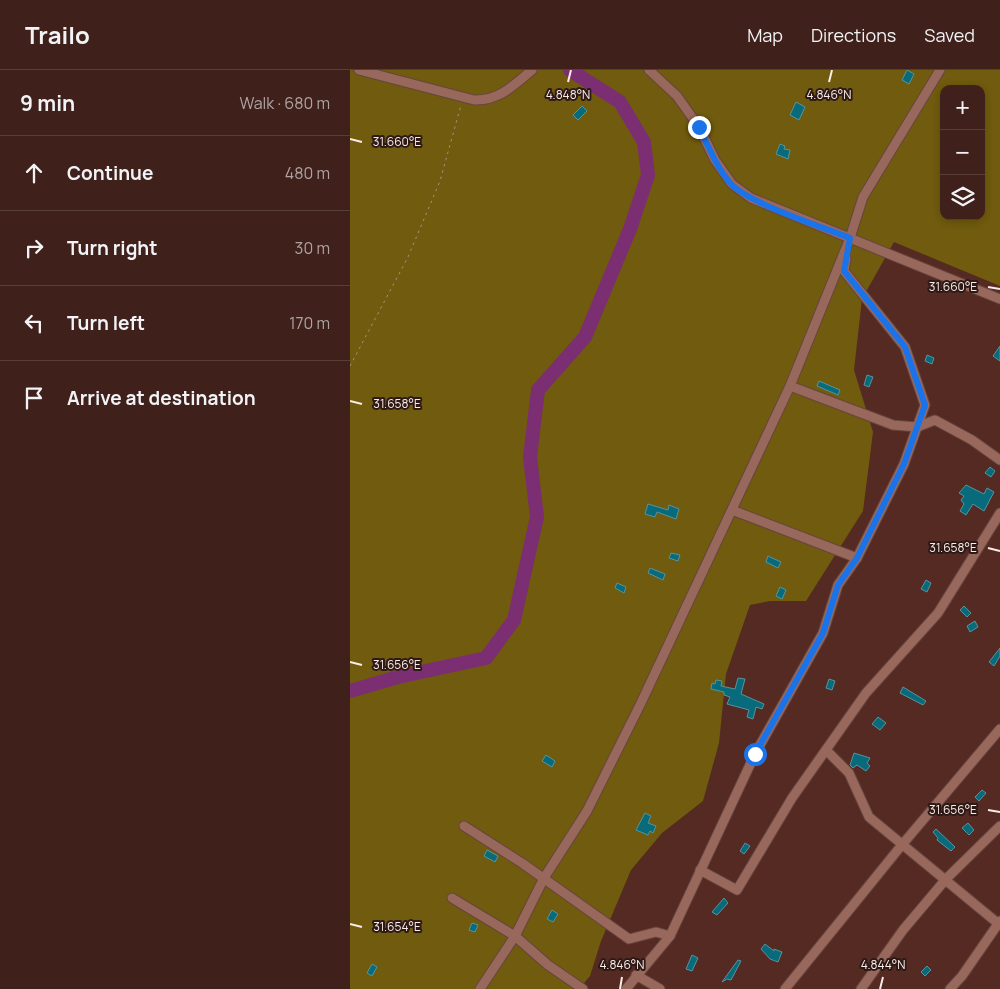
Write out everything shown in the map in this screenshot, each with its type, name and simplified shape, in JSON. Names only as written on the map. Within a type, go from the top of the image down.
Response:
[{"type":"street","points":[[359,70],[464,97],[485,100],[499,96],[532,70]]},
{"type":"street","points":[[649,70],[677,96],[699,127],[715,160],[732,184],[751,198],[1000,299]]},
{"type":"street","points":[[480,989],[515,936],[544,878],[587,811],[640,705],[790,386],[850,238],[863,197],[940,70]]},
{"type":"street","points":[[626,989],[670,936],[755,754],[823,633],[838,585],[857,558],[904,464],[925,405],[905,347],[844,271],[850,238]]},
{"type":"street","points":[[790,386],[893,426],[917,427],[935,420],[972,440],[1000,460]]},
{"type":"street","points":[[732,510],[857,558]]},
{"type":"street","points":[[700,870],[737,890],[792,798],[866,693],[938,613],[1000,513]]},
{"type":"street","points":[[786,989],[901,846],[1000,729]]},
{"type":"street","points":[[826,750],[848,772],[869,817],[901,846],[946,879],[1000,923],[950,989]]},
{"type":"street","points":[[464,826],[544,878],[628,940],[656,932],[670,936]]},
{"type":"street","points":[[861,989],[903,930],[946,879],[1000,826]]},
{"type":"street","points":[[452,898],[515,936],[548,964],[583,989]]},
{"type":"street","points":[[636,975],[660,989]]},
{"type":"path","points":[[350,366],[408,258],[440,181],[464,97]]},
{"type":"shaded area","points":[[350,70],[1000,70],[1000,286],[894,242],[862,299],[854,370],[873,432],[863,511],[806,601],[770,601],[750,605],[726,674],[719,743],[703,801],[662,833],[631,870],[601,941],[590,976],[579,989],[350,989]]},
{"type":"building","points":[[907,70],[914,74],[909,84],[902,80]]},
{"type":"building","points":[[796,102],[805,107],[799,120],[790,115]]},
{"type":"building","points":[[582,106],[587,111],[578,120],[573,115]]},
{"type":"building","points":[[780,144],[785,146],[784,149],[790,150],[788,159],[776,154]]},
{"type":"building","points":[[1000,346],[1000,361],[993,356]]},
{"type":"building","points":[[927,355],[934,358],[932,364],[925,361]]},
{"type":"building","points":[[867,375],[873,377],[869,387],[864,385]]},
{"type":"building","points":[[819,381],[840,390],[838,395],[817,386]]},
{"type":"building","points":[[990,467],[995,471],[991,477],[985,473]]},
{"type":"building","points":[[966,485],[984,494],[987,488],[994,492],[984,511],[973,504],[966,515],[960,511],[964,504],[961,500],[964,496],[959,493]]},
{"type":"building","points":[[648,504],[668,510],[669,505],[679,509],[676,519],[657,512],[655,517],[645,514]]},
{"type":"building","points":[[671,553],[680,555],[678,561],[669,558]]},
{"type":"building","points":[[768,556],[781,562],[778,568],[766,562]]},
{"type":"building","points":[[650,568],[665,574],[663,580],[648,573]]},
{"type":"building","points":[[926,580],[931,583],[927,592],[921,589]]},
{"type":"building","points":[[617,583],[626,587],[624,593],[615,588]]},
{"type":"building","points":[[780,587],[786,590],[782,599],[776,596]]},
{"type":"building","points":[[964,606],[971,613],[967,617],[960,610]]},
{"type":"building","points":[[975,621],[978,627],[970,632],[967,626]]},
{"type":"building","points":[[1000,648],[1000,656],[994,666],[989,662]]},
{"type":"building","points":[[738,678],[745,679],[741,694],[764,704],[762,709],[756,707],[753,719],[747,717],[749,710],[727,704],[730,697],[724,695],[724,692],[711,689],[712,683],[715,684],[716,680],[722,681],[721,686],[735,689]]},
{"type":"building","points":[[829,679],[835,681],[832,690],[826,688]]},
{"type":"building","points":[[903,687],[926,701],[923,705],[900,693]]},
{"type":"building","points":[[878,717],[886,723],[880,730],[872,724]]},
{"type":"building","points":[[854,753],[870,758],[867,763],[870,766],[866,771],[857,765],[853,768],[850,765]]},
{"type":"building","points":[[546,755],[555,761],[552,767],[542,761]]},
{"type":"building","points":[[982,790],[986,793],[979,801],[975,797]]},
{"type":"building","points":[[645,813],[651,816],[648,823],[656,826],[653,833],[650,831],[648,835],[636,830]]},
{"type":"building","points":[[968,823],[974,830],[969,835],[962,828]]},
{"type":"building","points":[[936,829],[955,847],[951,851],[937,840],[938,838],[933,832]]},
{"type":"building","points":[[745,843],[750,846],[744,854],[740,851]]},
{"type":"building","points":[[487,850],[498,856],[495,862],[484,856]]},
{"type":"building","points":[[724,898],[728,903],[717,915],[712,912]]},
{"type":"building","points":[[552,910],[558,914],[553,922],[547,919]]},
{"type":"building","points":[[472,923],[478,925],[475,932],[469,930]]},
{"type":"building","points":[[765,944],[774,951],[774,949],[782,952],[778,962],[770,959],[761,949]]},
{"type":"building","points":[[692,955],[698,958],[692,971],[686,969]]},
{"type":"building","points":[[738,960],[741,961],[731,980],[727,979],[722,982]]},
{"type":"building","points":[[372,964],[377,967],[372,976],[367,973]]},
{"type":"building","points":[[927,966],[931,970],[925,976],[921,972]]},
{"type":"waterway","points":[[350,691],[398,677],[486,658],[514,620],[537,517],[530,457],[538,390],[585,337],[630,229],[648,175],[644,142],[620,102],[570,70]]},
{"type":"route","points":[[699,127],[715,160],[732,184],[751,198],[850,238],[844,271],[905,347],[925,405],[904,464],[857,558],[838,585],[823,633],[755,754]]}]
